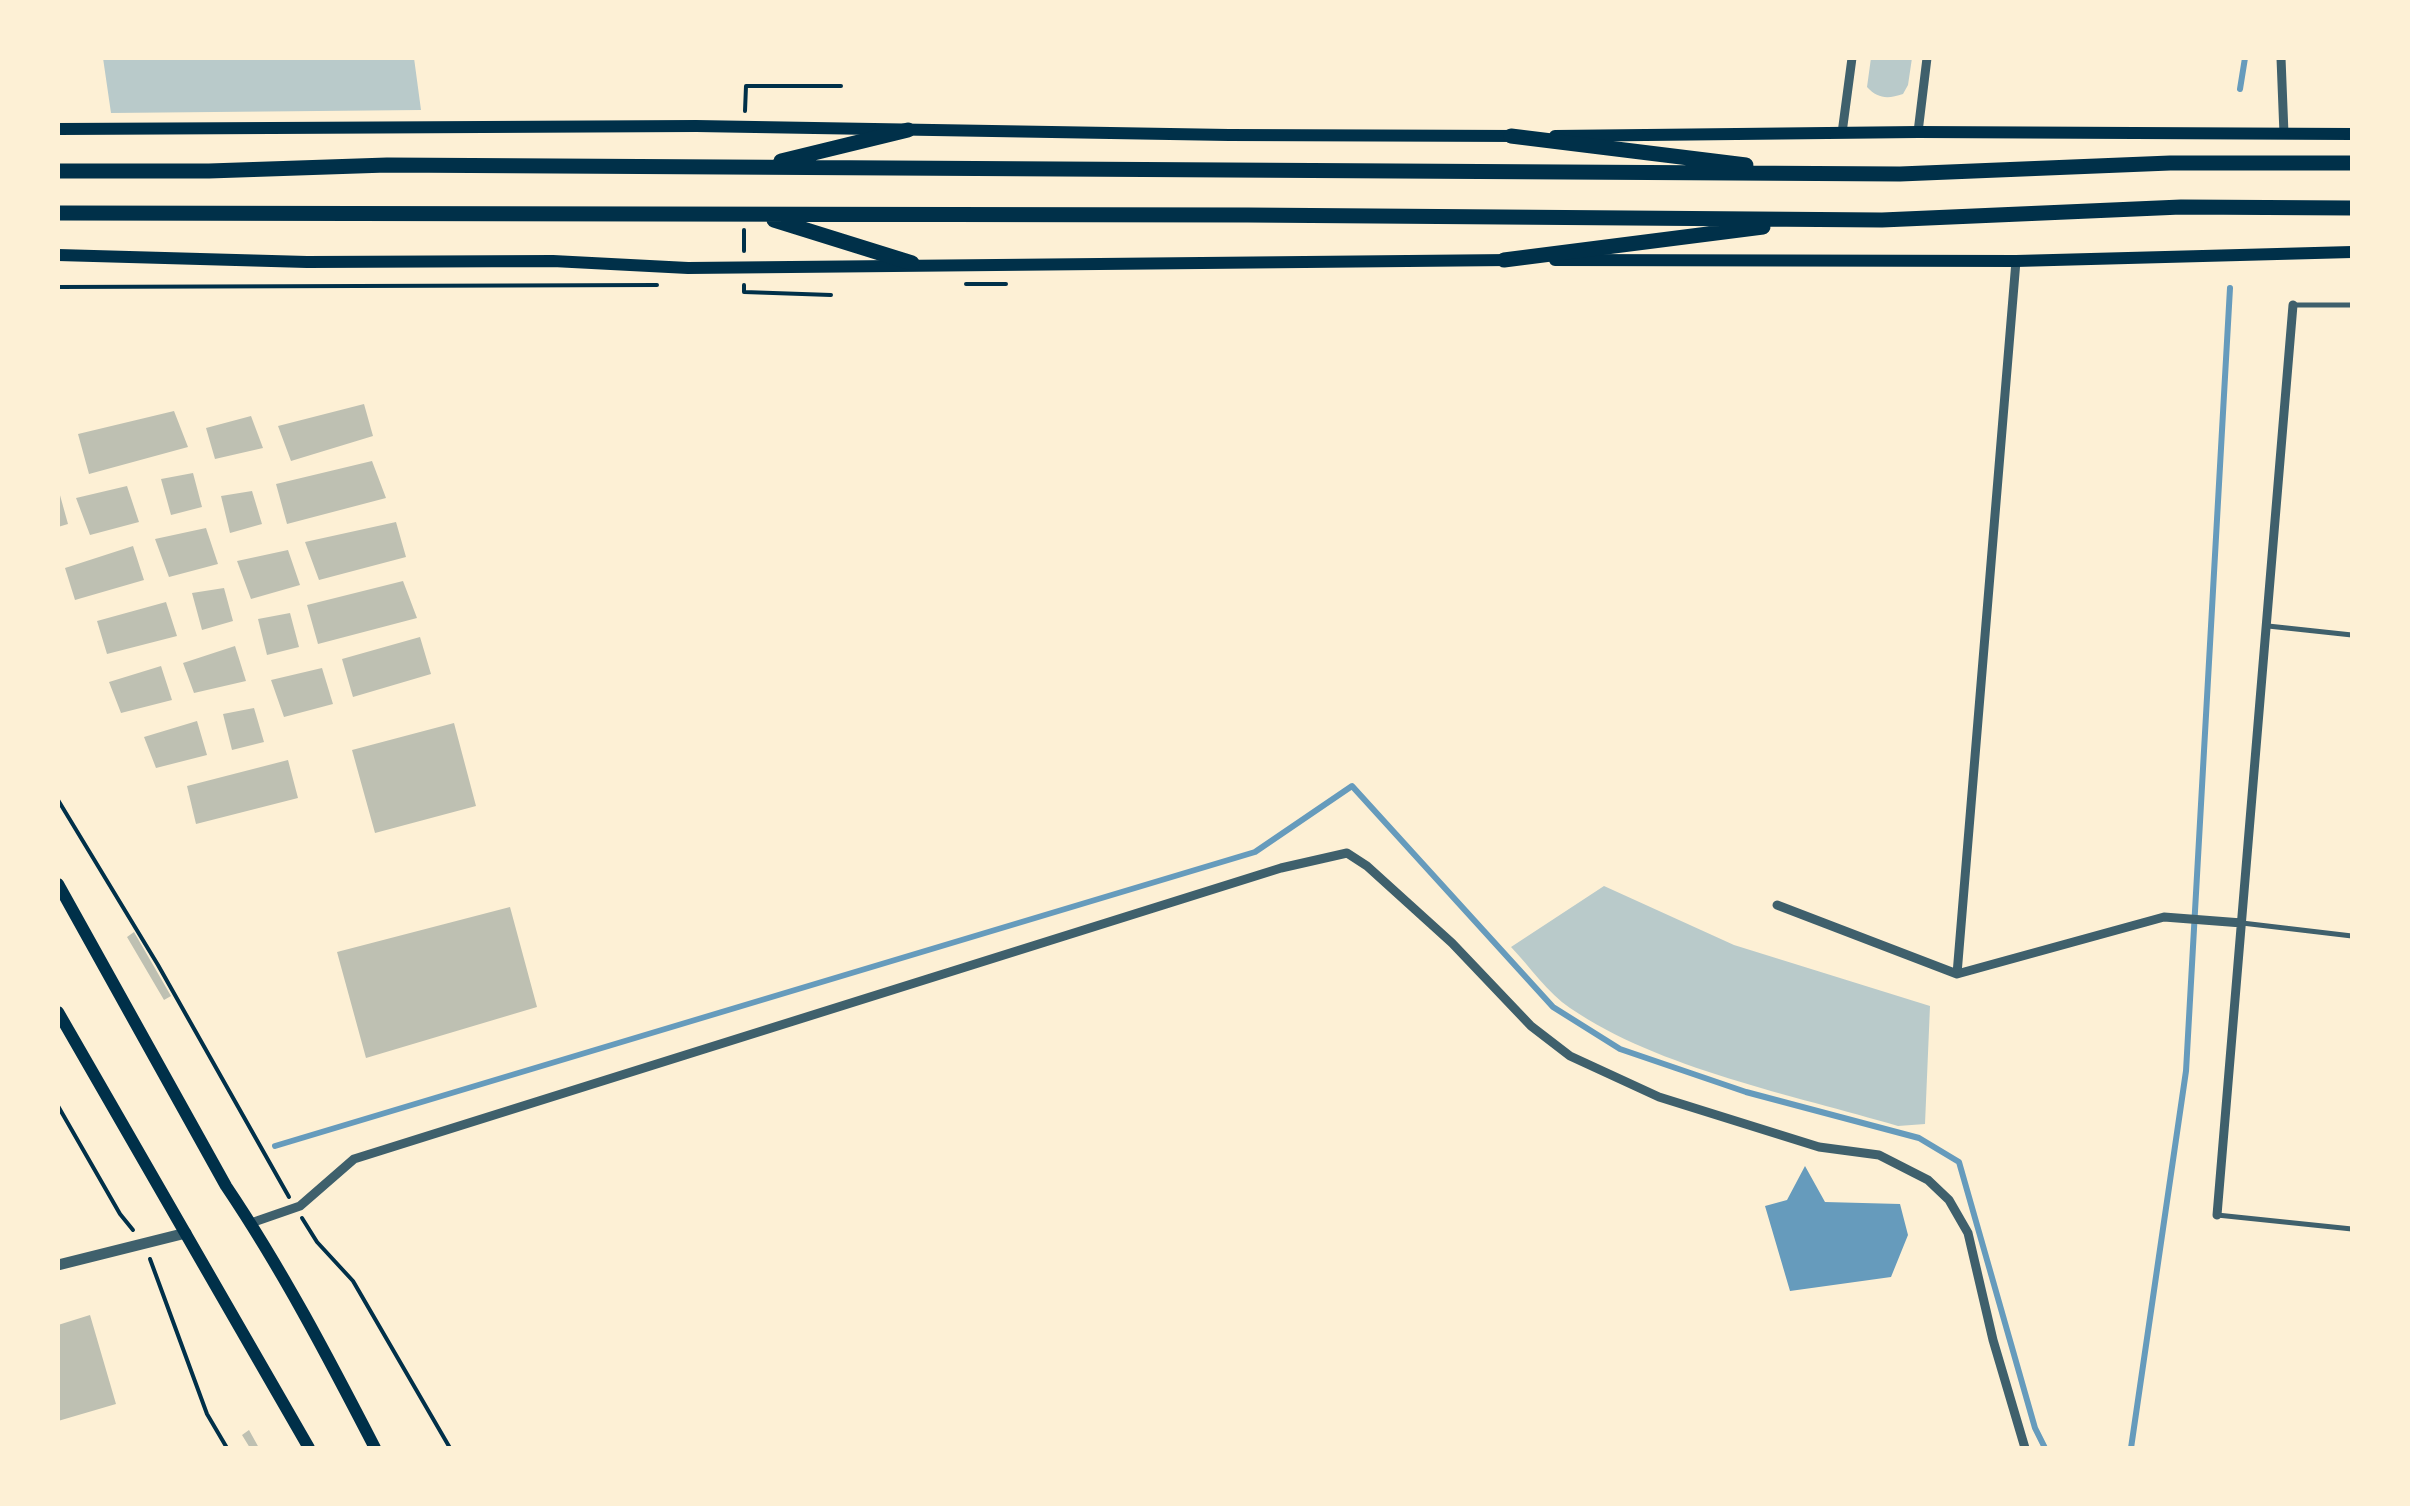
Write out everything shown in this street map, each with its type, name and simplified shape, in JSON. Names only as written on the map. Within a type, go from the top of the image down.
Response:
[{"type":"highway","points":[[757,167],[908,130]]},
{"type":"highway","points":[[1511,136],[1829,174]]},
{"type":"highway","points":[[58,170],[209,171],[387,165],[1900,174],[2352,162]]},
{"type":"highway","points":[[58,213],[1824,220],[2181,208],[2352,208]]},
{"type":"highway","points":[[750,216],[912,264]]},
{"type":"highway","points":[[1504,260],[1824,220]]},
{"type":"main road","points":[[58,129],[696,126],[1511,136],[1918,132],[2352,134]]},
{"type":"main road","points":[[58,256],[307,262],[553,261],[688,268],[1504,260],[2016,261],[2352,252]]},
{"type":"main road","points":[[58,884],[226,1186],[379,1448]]},
{"type":"main road","points":[[58,1012],[306,1448]]},
{"type":"street","points":[[1842,133],[1852,58]]},
{"type":"street","points":[[1918,132],[1928,58]]},
{"type":"street","points":[[2282,58],[2284,134]]},
{"type":"street","points":[[1957,974],[2016,261]]},
{"type":"street","points":[[2218,1215],[2293,305]]},
{"type":"street","points":[[251,1223],[300,1206],[354,1158],[1281,868],[1347,853],[1367,866],[1452,943],[1531,1026],[1570,1056],[1659,1097],[1820,1147],[1879,1155],[1928,1180],[1949,1200],[1968,1233],[1993,1340],[2025,1448]]},
{"type":"street","points":[[1777,905],[1957,974],[2164,917],[2242,923]]},
{"type":"street","points":[[58,1265],[186,1233]]},
{"type":"lane","points":[[2293,305],[2352,304]]},
{"type":"lane","points":[[2268,626],[2352,635]]},
{"type":"lane","points":[[2242,923],[2352,936]]},
{"type":"lane","points":[[2218,1215],[2352,1229]]},
{"type":"path","points":[[745,124],[746,86],[841,86]]},
{"type":"path","points":[[744,255],[750,216]]},
{"type":"path","points":[[744,274],[744,292],[831,295]]},
{"type":"path","points":[[967,284],[1006,284]]},
{"type":"path","points":[[58,287],[670,285]]},
{"type":"path","points":[[730,285],[769,285]]},
{"type":"path","points":[[58,800],[158,965],[282,1184]]},
{"type":"path","points":[[58,1106],[120,1214],[137,1235]]},
{"type":"path","points":[[317,1242],[353,1281],[450,1448]]},
{"type":"path","points":[[148,1254],[207,1414],[227,1448]]},
{"type":"shaded area","points":[[103,58],[414,58],[421,110],[111,113]]},
{"type":"shaded area","points":[[1871,58],[1912,58],[1903,94],[1884,97],[1867,87]]},
{"type":"shaded area","points":[[1604,886],[1734,945],[1930,1006],[1925,1124],[1898,1126],[1685,1064],[1644,1048],[1570,1008],[1511,947]]},
{"type":"water","points":[[1805,1166],[1825,1202],[1900,1204],[1908,1235],[1891,1277],[1790,1291],[1765,1206],[1787,1200]]},
{"type":"building","points":[[364,404],[373,436],[291,461],[278,426]]},
{"type":"building","points":[[174,411],[188,447],[89,474],[78,434]]},
{"type":"building","points":[[251,416],[263,448],[215,459],[206,428]]},
{"type":"building","points":[[372,461],[386,498],[287,524],[276,484]]},
{"type":"building","points":[[193,473],[202,507],[171,515],[161,479]]},
{"type":"building","points":[[127,486],[139,522],[90,535],[76,498]]},
{"type":"building","points":[[58,488],[68,524],[58,527]]},
{"type":"building","points":[[252,491],[262,524],[230,533],[221,496]]},
{"type":"building","points":[[396,522],[406,557],[319,580],[305,542]]},
{"type":"building","points":[[206,528],[218,564],[169,577],[155,539]]},
{"type":"building","points":[[133,546],[144,580],[75,600],[65,568]]},
{"type":"building","points":[[288,550],[300,585],[251,599],[237,561]]},
{"type":"building","points":[[403,581],[417,618],[318,644],[307,605]]},
{"type":"building","points":[[224,588],[233,621],[202,630],[192,593]]},
{"type":"building","points":[[166,602],[177,636],[107,654],[97,621]]},
{"type":"building","points":[[290,613],[299,647],[267,655],[258,619]]},
{"type":"building","points":[[420,637],[431,674],[353,697],[342,659]]},
{"type":"building","points":[[235,646],[246,681],[194,693],[183,663]]},
{"type":"building","points":[[161,666],[172,700],[121,713],[109,682]]},
{"type":"building","points":[[322,668],[333,704],[284,717],[271,680]]},
{"type":"building","points":[[254,708],[264,742],[232,750],[223,714]]},
{"type":"building","points":[[197,721],[207,755],[156,768],[144,737]]},
{"type":"building","points":[[454,723],[476,806],[375,833],[352,750]]},
{"type":"building","points":[[288,760],[298,798],[196,824],[187,786]]},
{"type":"building","points":[[510,907],[537,1007],[366,1058],[337,952]]},
{"type":"building","points":[[134,932],[171,996],[164,1000],[127,937]]},
{"type":"building","points":[[90,1315],[116,1404],[58,1421],[58,1325]]},
{"type":"building","points":[[249,1430],[259,1448],[250,1448],[242,1435]]},
{"type":"waterway","points":[[2240,89],[2245,58]]},
{"type":"waterway","points":[[2131,1448],[2186,1071],[2230,288]]},
{"type":"waterway","points":[[275,1146],[1255,852],[1352,786],[1553,1007],[1620,1049],[1746,1092],[1919,1138],[1959,1162],[2035,1428],[2045,1448]]}]
